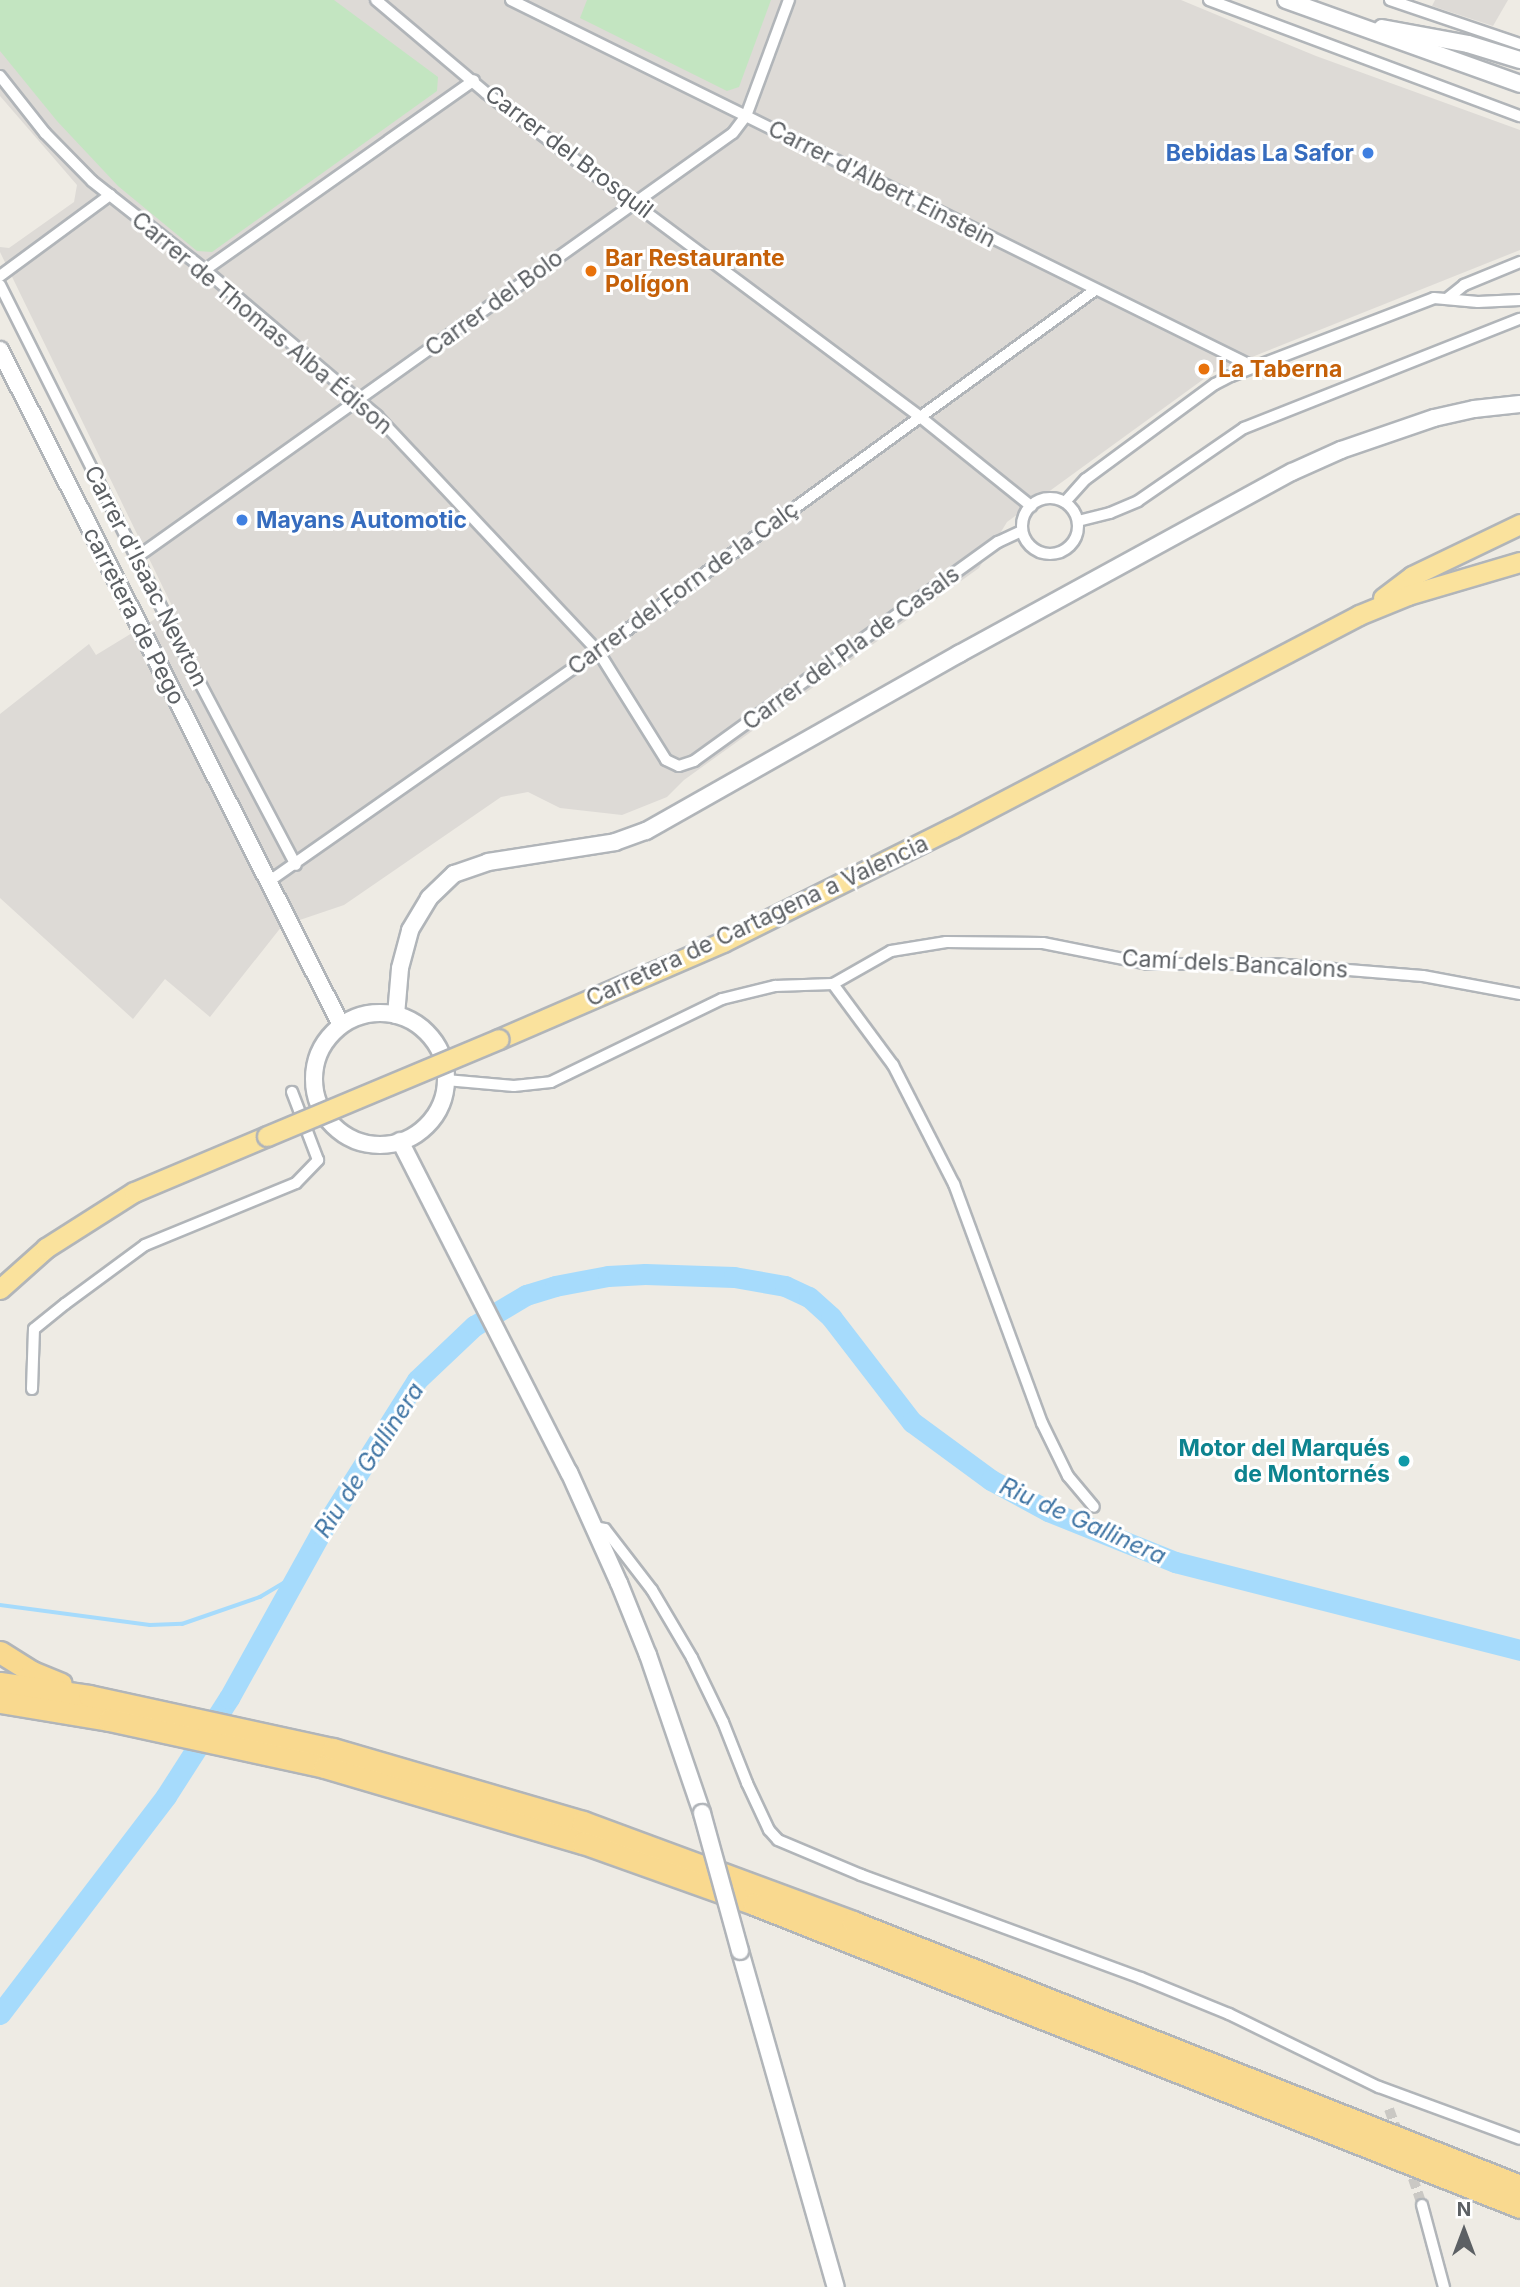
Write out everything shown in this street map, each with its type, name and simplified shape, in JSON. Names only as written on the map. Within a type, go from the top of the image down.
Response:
[{"type":"highway","points":[[1359,615],[1412,576],[1520,524]]},
{"type":"highway","name":"Carretera de Cartagena a Valencia","points":[[0,1289],[46,1248],[134,1192],[723,942],[951,828],[1359,615],[1408,595],[1520,562]]},
{"type":"highway","points":[[1484,571],[1520,576]]},
{"type":"highway","points":[[0,1652],[32,1672],[89,1696],[115,1712]]},
{"type":"highway","points":[[0,1682],[89,1696]]},
{"type":"highway","points":[[0,1702],[115,1712],[328,1758],[570,1818],[700,1864],[1520,2186]]},
{"type":"highway","points":[[328,1758],[583,1843],[754,1905],[1520,2207]]},
{"type":"main road","points":[[1286,0],[1520,84]]},
{"type":"main road","points":[[1352,24],[1428,34],[1520,60]]},
{"type":"main road","points":[[1352,24],[1416,56],[1520,96]]},
{"type":"main road","name":"carretera de Pego","points":[[0,350],[341,1025]]},
{"type":"main road","points":[[396,1015],[400,968],[410,930],[418,911],[454,874],[488,862],[615,842],[646,831],[959,654],[1292,472],[1363,441],[1434,418],[1474,409],[1520,404]]},
{"type":"main road","points":[[377,1013],[396,1015],[427,1032],[444,1062],[446,1080],[443,1097],[434,1116],[419,1132],[400,1141],[382,1145],[354,1139],[331,1124],[320,1108],[314,1090],[318,1053],[328,1037],[341,1025],[359,1016],[377,1013]]},
{"type":"main road","points":[[400,1141],[594,1528],[649,1655],[702,1813],[836,2287]]},
{"type":"street","name":"Carrer del Brosquil","points":[[376,0],[474,80],[486,93],[919,416],[1031,506]]},
{"type":"street","name":"Carrer d'Albert Einstein","points":[[511,0],[1254,367]]},
{"type":"street","name":"Carrer del Bolo","points":[[137,556],[733,133],[746,116],[789,0]]},
{"type":"street","points":[[1209,0],[1520,116]]},
{"type":"street","points":[[1390,0],[1520,44]]},
{"type":"street","name":"Carrer de Thomas Alba Édison","points":[[0,76],[45,133],[110,195],[205,270],[377,416],[598,651],[666,760],[679,766]]},
{"type":"street","points":[[205,270],[474,80]]},
{"type":"street","points":[[0,276],[110,195]]},
{"type":"street","points":[[1448,298],[1464,285],[1520,262]]},
{"type":"street","name":"Carrer d'Isaac Newton","points":[[0,285],[296,865]]},
{"type":"street","name":"Carrer del Forn de la Calç","points":[[268,882],[296,865],[598,651],[1095,289]]},
{"type":"street","points":[[1065,502],[1086,479],[1215,384],[1425,301],[1448,298],[1478,302],[1520,300]]},
{"type":"street","points":[[1078,522],[1110,513],[1145,497],[1244,428],[1520,319]]},
{"type":"street","points":[[1049,498],[1065,502],[1073,509],[1078,522],[1077,535],[1070,546],[1051,554],[1032,548],[1022,531],[1023,517],[1031,506],[1049,498]]},
{"type":"street","name":"Carrer del Pla de Casals","points":[[679,766],[694,761],[998,542],[1022,531]]},
{"type":"street","name":"Camí dels Bancalons","points":[[834,984],[891,951],[946,942],[984,942],[1043,943],[1148,964],[1274,964],[1423,976],[1520,994]]},
{"type":"street","points":[[446,1080],[514,1086],[551,1082],[722,999],[775,986],[834,984],[893,1065],[954,1184],[1042,1423],[1068,1476],[1094,1507]]},
{"type":"street","points":[[32,1389],[34,1329],[65,1304],[145,1245],[296,1183],[318,1160],[292,1092]]},
{"type":"street","points":[[594,1528],[605,1528],[665,1613],[692,1658],[723,1722],[753,1795],[778,1840],[861,1875],[1141,1978],[1229,2014],[1380,2087],[1520,2139]]},
{"type":"street","points":[[1422,2204],[1444,2287]]},
{"type":"shaded area","points":[[0,0],[1181,0],[1316,56],[1520,130],[1520,250],[1212,373],[1007,522],[979,568],[684,780],[667,797],[622,815],[560,808],[528,792],[501,797],[344,905],[282,926],[210,1017],[165,979],[133,1019],[0,898],[0,714],[89,644],[96,655],[173,608],[0,252],[0,247],[9,248],[74,202],[77,185],[0,96]]},
{"type":"shaded area","points":[[1435,0],[1508,0],[1493,26],[1432,6]]},
{"type":"green space","points":[[0,0],[334,0],[438,77],[437,91],[212,252],[197,251],[118,186],[57,121],[0,51]]},
{"type":"green space","points":[[587,0],[771,0],[739,87],[727,91],[580,18]]},
{"type":"waterway","name":"Riu de Gallinera","points":[[0,2014],[166,1796],[229,1698],[320,1534],[417,1380],[474,1326],[526,1295],[555,1286],[608,1276],[645,1274],[734,1277],[785,1286],[809,1297],[831,1317],[912,1422],[991,1480],[1048,1511],[1175,1562],[1520,1650]]},
{"type":"waterway","points":[[0,1605],[150,1625],[182,1624],[260,1597],[297,1575]]},
{"type":"tunnel","points":[[1389,2109],[1399,2136]]},
{"type":"tunnel","points":[[1408,2164],[1422,2205]]},
{"type":"place","name":"Bebidas La Safor","points":[[1368,153]]},
{"type":"place","name":"Bar Restaurante Polígon","points":[[591,271]]},
{"type":"place","name":"La Taberna","points":[[1204,369]]},
{"type":"place","name":"Mayans Automotic","points":[[242,520]]},
{"type":"place","name":"Motor del Marqués de Montornés","points":[[1404,1461]]}]
